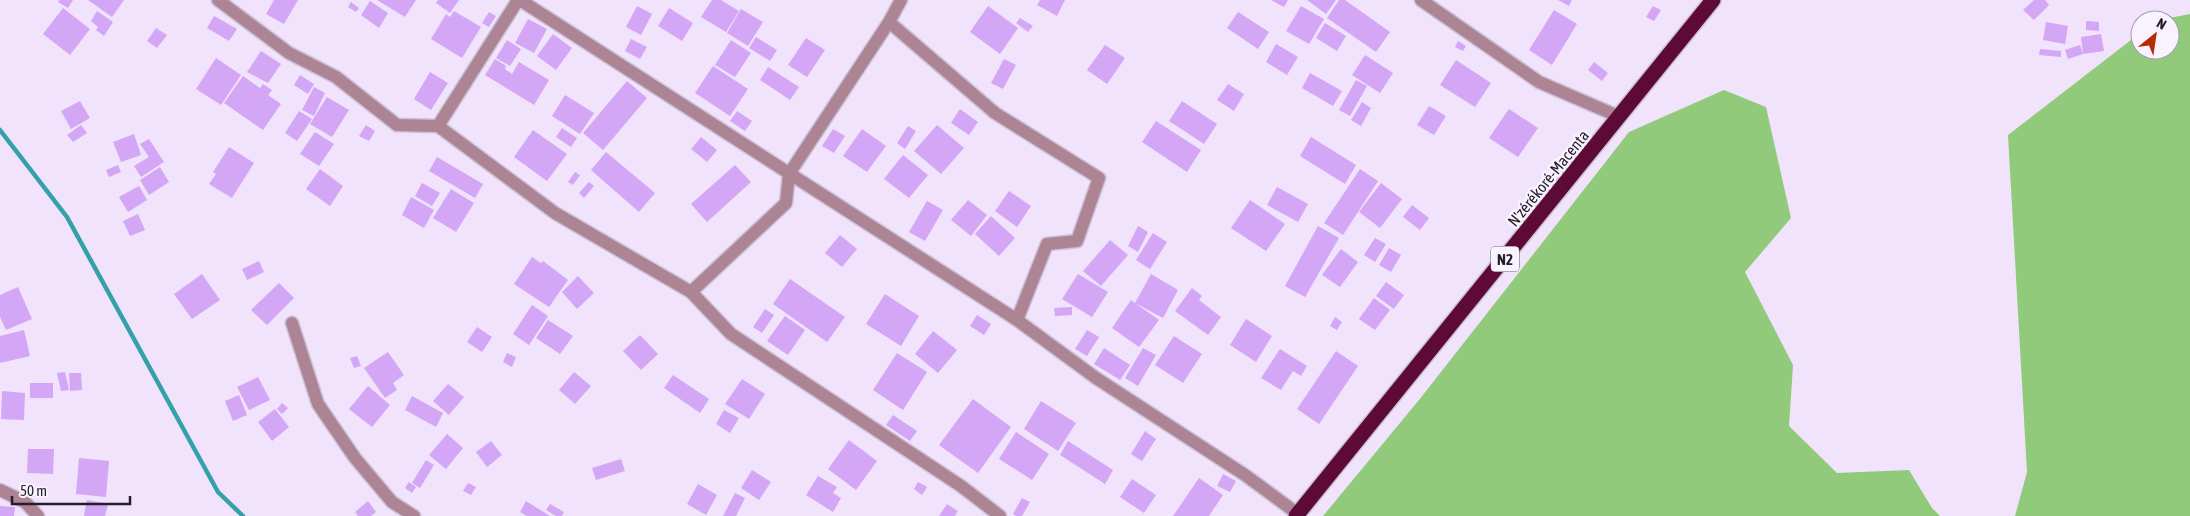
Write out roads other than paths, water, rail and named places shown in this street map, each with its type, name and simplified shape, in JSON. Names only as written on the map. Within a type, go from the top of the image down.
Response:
[{"type":"highway","name":"N'zérékoré-Macenta","points":[[1297,515],[1713,0]]},
{"type":"street","points":[[218,0],[289,53],[336,77],[397,125],[438,126],[555,213],[691,292],[731,334],[961,486],[1000,516]]},
{"type":"street","points":[[438,126],[519,0],[1016,320],[1096,378],[1245,475],[1297,515]]},
{"type":"street","points":[[691,292],[786,203],[789,174],[889,22],[900,0]]},
{"type":"street","points":[[1421,0],[1539,82],[1620,117]]},
{"type":"street","points":[[889,22],[995,113],[1099,178],[1077,241],[1047,244],[1016,320]]},
{"type":"street","points":[[292,323],[318,404],[356,458],[392,502],[414,516]]},
{"type":"street","points":[[0,490],[25,502],[38,516]]},
{"type":"waterway","points":[[0,130],[67,217],[218,492],[243,516]]}]
